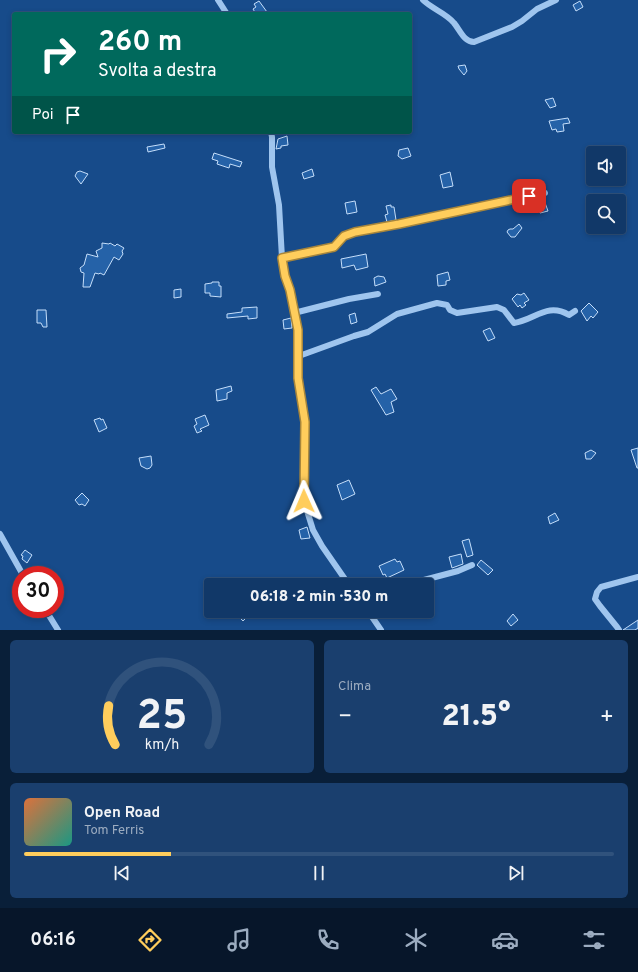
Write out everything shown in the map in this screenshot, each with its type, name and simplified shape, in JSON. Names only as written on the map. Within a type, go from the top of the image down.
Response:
[{"type":"street","points":[[218,0],[226,12]]},
{"type":"street","points":[[423,0],[454,22],[467,40],[474,42],[512,27],[537,9],[556,0]]},
{"type":"street","points":[[271,134],[272,167],[279,205],[282,258],[298,330],[298,378],[305,422],[304,501],[314,530],[322,546],[345,578]]},
{"type":"street","points":[[282,258],[334,247],[344,236],[355,232],[545,193]]},
{"type":"street","points":[[294,313],[349,299],[378,294]]},
{"type":"street","points":[[299,356],[347,338],[368,332],[397,314],[437,303],[443,303],[453,312],[457,313],[497,307],[501,308],[514,323],[547,310],[558,310],[569,315],[575,311]]},
{"type":"street","points":[[0,534],[18,566]]},
{"type":"street","points":[[432,578],[458,571],[472,565]]},
{"type":"street","points":[[619,630],[597,603],[595,599],[597,592],[601,587],[638,577]]},
{"type":"street","points":[[51,618],[58,630]]},
{"type":"street","points":[[373,618],[381,630]]},
{"type":"building","points":[[259,1],[267,12],[255,12],[253,9],[256,7],[254,4]]},
{"type":"building","points":[[580,1],[583,7],[576,11],[573,5]]},
{"type":"building","points":[[465,65],[467,71],[464,75],[458,66]]},
{"type":"building","points":[[553,98],[556,106],[550,108],[545,100]]},
{"type":"building","points":[[568,118],[570,123],[563,124],[564,131],[557,132],[556,129],[552,130],[549,121]]},
{"type":"building","points":[[287,136],[288,145],[281,146],[281,148],[276,149],[278,139]]},
{"type":"building","points":[[164,144],[165,148],[148,152],[147,147]]},
{"type":"building","points":[[408,148],[411,156],[402,159],[398,156],[399,150]]},
{"type":"building","points":[[214,153],[242,162],[240,167],[230,164],[229,168],[217,164],[218,161],[212,159]]},
{"type":"building","points":[[312,169],[314,176],[304,179],[302,173]]},
{"type":"building","points":[[80,171],[88,174],[81,184],[75,176],[77,172]]},
{"type":"building","points":[[450,172],[453,186],[443,188],[440,175]]},
{"type":"building","points":[[542,198],[542,201],[544,200],[548,211],[540,213],[536,200]]},
{"type":"building","points":[[355,201],[357,212],[347,214],[345,203]]},
{"type":"building","points":[[391,205],[391,207],[394,207],[396,220],[387,222],[385,215],[388,214],[386,206]]},
{"type":"building","points":[[519,224],[522,228],[515,237],[511,237],[507,232],[508,230],[513,229]]},
{"type":"building","points":[[102,243],[110,243],[115,246],[117,244],[124,248],[122,251],[123,254],[119,260],[114,257],[104,275],[95,273],[90,287],[83,287],[84,273],[81,272],[80,268],[84,265],[87,254],[98,257],[96,251],[102,248]]},
{"type":"building","points":[[366,254],[368,267],[356,270],[354,265],[342,268],[341,259]]},
{"type":"building","points":[[448,272],[450,280],[446,281],[446,285],[438,286],[437,275]]},
{"type":"building","points":[[378,276],[384,277],[386,282],[375,286],[374,278]]},
{"type":"building","points":[[219,282],[219,286],[221,286],[221,297],[210,296],[210,293],[205,293],[205,284]]},
{"type":"building","points":[[181,289],[181,297],[174,298],[174,290]]},
{"type":"building","points":[[524,293],[529,300],[524,303],[526,305],[522,308],[520,305],[518,307],[512,299],[517,294],[521,295]]},
{"type":"building","points":[[589,303],[598,312],[593,318],[591,316],[587,321],[581,311]]},
{"type":"building","points":[[257,307],[257,318],[248,319],[248,316],[227,318],[227,314],[242,312],[242,308]]},
{"type":"building","points":[[37,310],[46,310],[47,327],[43,327],[41,323],[37,323]]},
{"type":"building","points":[[355,313],[357,322],[351,324],[349,315]]},
{"type":"building","points":[[291,318],[292,328],[284,329],[283,320]]},
{"type":"building","points":[[490,328],[495,338],[488,341],[483,331]]},
{"type":"building","points":[[231,386],[232,391],[227,393],[227,399],[217,401],[216,390]]},
{"type":"building","points":[[376,387],[381,394],[391,389],[397,399],[391,402],[394,412],[386,415],[371,390]]},
{"type":"building","points":[[205,415],[209,425],[200,429],[202,431],[197,433],[194,426],[197,424],[195,419]]},
{"type":"building","points":[[100,418],[101,420],[103,419],[107,428],[99,432],[94,420]]},
{"type":"building","points":[[638,448],[638,468],[637,468],[631,450]]},
{"type":"building","points":[[591,450],[596,453],[591,459],[586,459],[585,453]]},
{"type":"building","points":[[151,456],[152,465],[150,468],[147,469],[141,466],[139,458]]},
{"type":"building","points":[[349,480],[355,494],[342,500],[337,485]]},
{"type":"building","points":[[82,493],[89,500],[85,506],[82,504],[79,505],[75,500]]},
{"type":"building","points":[[555,513],[559,520],[550,524],[548,517]]},
{"type":"building","points":[[307,527],[310,538],[301,539],[299,530]]},
{"type":"building","points":[[469,539],[473,555],[467,557],[462,541]]},
{"type":"building","points":[[25,550],[32,555],[27,563],[22,559],[23,556],[21,555]]},
{"type":"building","points":[[461,554],[463,564],[452,568],[449,557]]},
{"type":"building","points":[[395,559],[397,562],[400,561],[404,570],[387,578],[385,574],[383,575],[379,566]]},
{"type":"building","points":[[481,560],[493,570],[488,575],[477,565]]},
{"type":"building","points":[[513,614],[518,620],[511,626],[507,621]]},
{"type":"building","points":[[638,620],[638,628],[635,630],[623,630]]},
{"type":"route","points":[[304,501],[305,422],[298,378],[298,330],[282,258],[334,247],[347,234],[529,196]]}]
